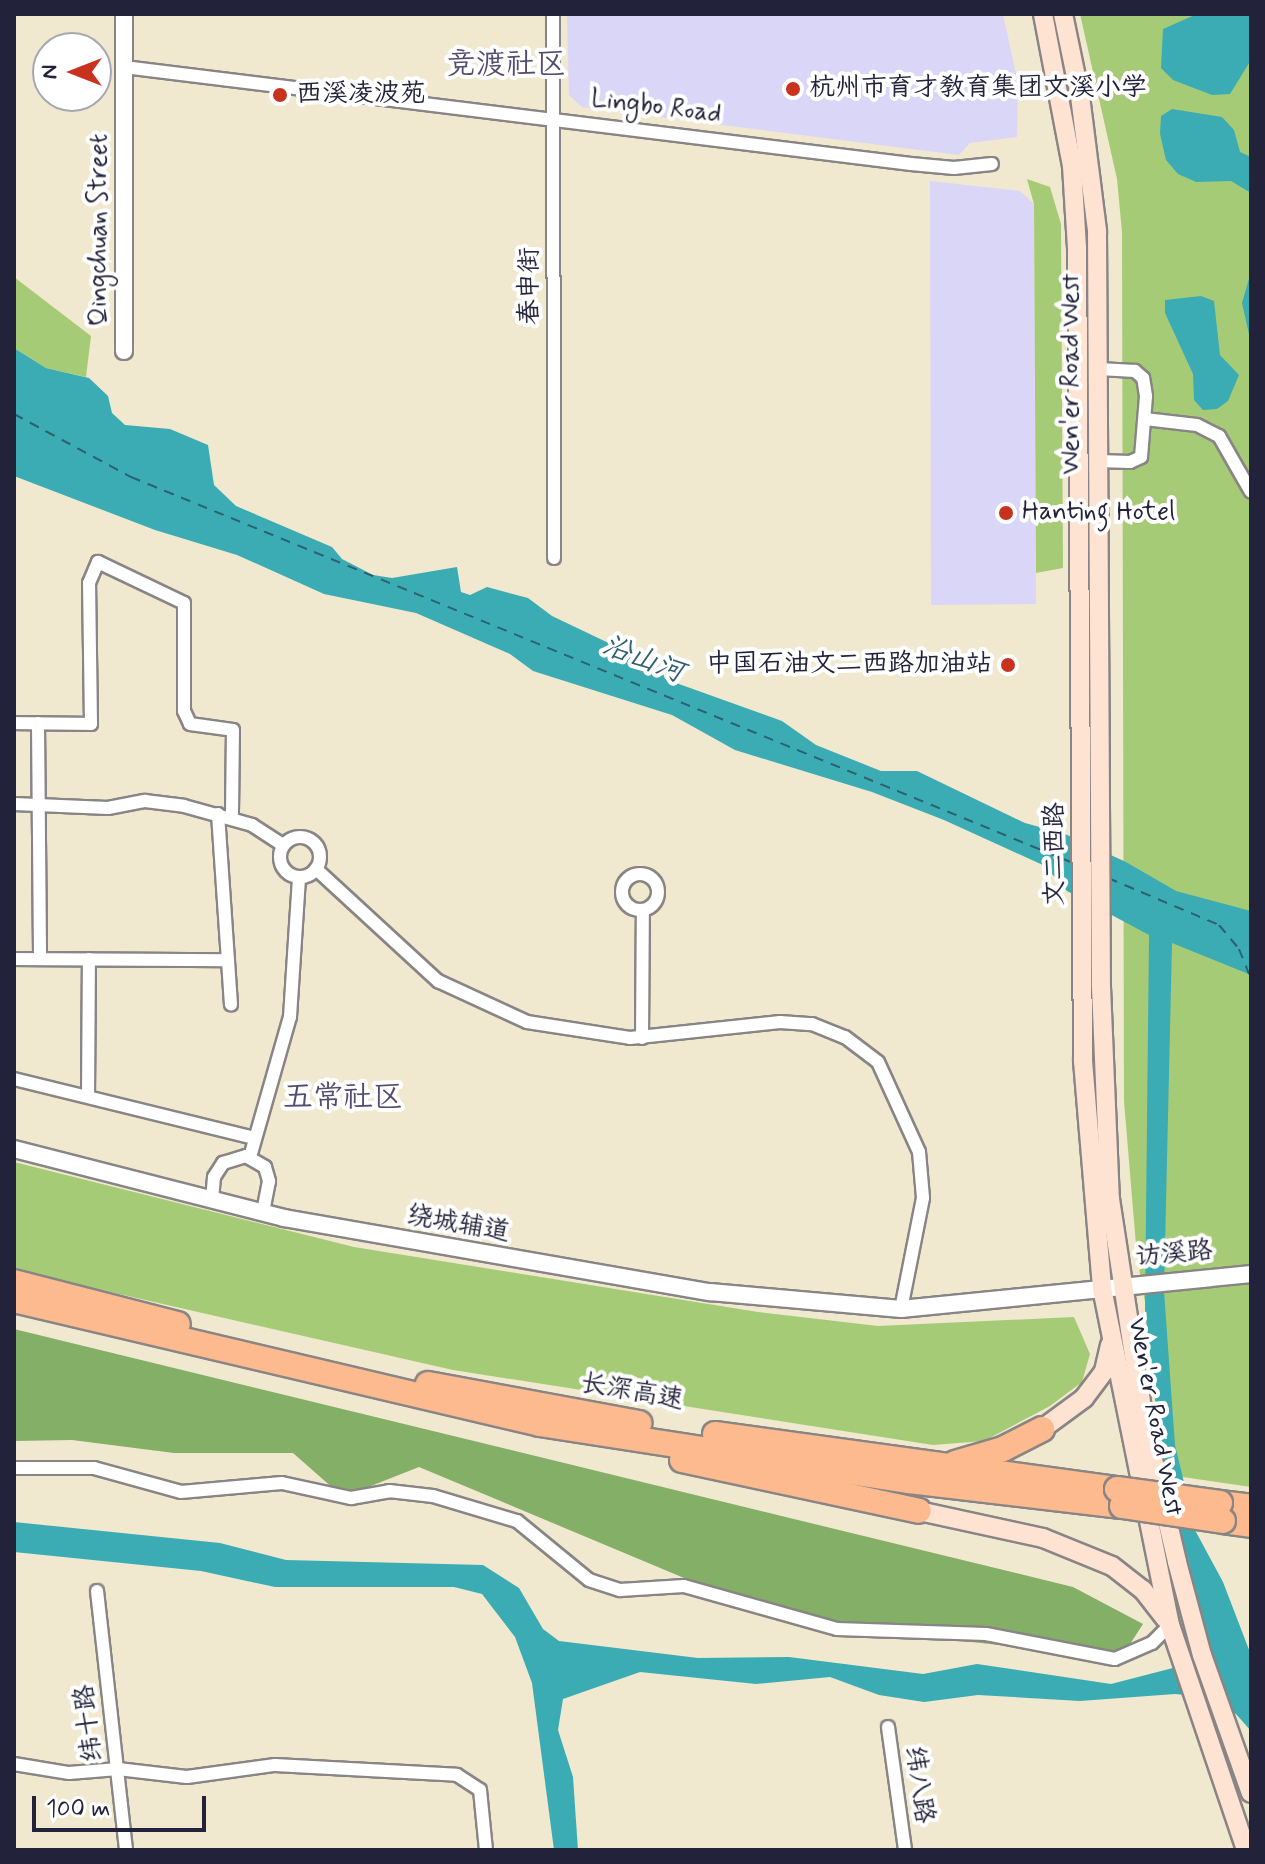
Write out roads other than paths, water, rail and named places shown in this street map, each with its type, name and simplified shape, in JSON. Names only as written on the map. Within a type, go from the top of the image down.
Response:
[{"type":"highway","name":"长深高速","points":[[14,1282],[444,1388],[669,1428],[945,1466],[1120,1498],[1222,1512],[1251,1525]]},
{"type":"highway","name":"长深高速","points":[[14,1300],[540,1424],[909,1481],[1120,1498]]},
{"type":"highway","points":[[540,1424],[730,1472],[919,1511]]},
{"type":"highway","points":[[945,1466],[1003,1449],[1042,1429]]},
{"type":"highway","name":"长深高速","points":[[1222,1512],[1251,1507]]},
{"type":"main road","name":"Wen'er Road West","points":[[1043,14],[1072,166],[1077,247],[1082,727]]},
{"type":"main road","name":"Wen'er Road West","points":[[1063,14],[1090,163],[1099,369],[1100,736]]},
{"type":"main road","name":"文二西路","points":[[1081,980],[1082,727]]},
{"type":"main road","name":"文二西路","points":[[1100,736],[1101,987]]},
{"type":"main road","name":"Wen'er Road West","points":[[1081,980],[1086,1119],[1144,1421],[1202,1655],[1251,1793]]},
{"type":"main road","name":"Wen'er Road West","points":[[1101,987],[1104,1129],[1120,1284],[1112,1339],[1170,1625],[1246,1850]]},
{"type":"main road","points":[[1042,1429],[1084,1398],[1104,1371],[1112,1339]]},
{"type":"main road","points":[[919,1511],[1043,1538],[1112,1566],[1143,1590],[1170,1625]]},
{"type":"street","name":"Qingchuan Street","points":[[124,14],[124,351]]},
{"type":"street","name":"春申街","points":[[553,14],[554,558]]},
{"type":"street","name":"Lingbo Road","points":[[124,67],[553,117],[911,164],[954,168],[992,164]]},
{"type":"street","points":[[1098,461],[1130,462],[1141,457],[1145,419],[1143,378],[1135,371],[1099,369]]},
{"type":"street","points":[[1145,419],[1197,425],[1219,436],[1251,492]]},
{"type":"street","points":[[14,723],[91,724],[89,583],[98,562],[184,603],[184,711],[190,724],[233,730],[232,818]]},
{"type":"street","points":[[38,723],[40,959]]},
{"type":"street","points":[[14,804],[108,808],[145,801],[232,818],[252,825],[283,845]]},
{"type":"street","points":[[218,814],[231,1005]]},
{"type":"street","points":[[283,845],[299,837],[311,840],[320,857],[316,869],[299,877]]},
{"type":"street","points":[[283,845],[280,864],[299,877]]},
{"type":"street","points":[[316,869],[413,962],[493,1010],[562,1029],[642,1038],[780,1022],[812,1024],[845,1037],[878,1062],[919,1152],[923,1198],[901,1309]]},
{"type":"street","points":[[250,1157],[290,1017],[299,877]]},
{"type":"street","points":[[642,1038],[643,910]]},
{"type":"street","points":[[14,959],[228,960]]},
{"type":"street","points":[[88,1096],[89,959]]},
{"type":"street","points":[[14,1079],[255,1138]]},
{"type":"street","name":"绕城辅道","points":[[14,1149],[263,1213],[695,1290],[901,1309],[1120,1284]]},
{"type":"street","points":[[212,1200],[214,1177],[223,1163],[235,1155],[250,1157],[265,1167],[269,1181],[263,1213]]},
{"type":"street","name":"访溪路","points":[[1120,1284],[1251,1274]]},
{"type":"street","points":[[14,1468],[94,1468],[181,1492],[282,1483],[351,1498],[389,1491],[433,1496],[517,1521],[589,1580],[620,1590],[684,1586],[837,1629],[986,1634],[1115,1659],[1152,1643],[1170,1625]]},
{"type":"street","name":"纬十路","points":[[97,1591],[126,1850]]},
{"type":"street","name":"纬八路","points":[[888,1727],[905,1850]]},
{"type":"street","points":[[14,1764],[69,1773],[118,1769],[209,1777],[275,1765],[457,1775],[480,1790],[486,1850]]},
{"type":"water","points":[[1197,14],[1248,14],[1251,20],[1251,60],[1230,94],[1212,95],[1173,80],[1161,68],[1163,29]]},
{"type":"water","points":[[1172,109],[1222,117],[1234,130],[1240,152],[1251,157],[1251,193],[1231,181],[1196,182],[1178,174],[1166,160],[1160,134],[1161,116]]},
{"type":"water","points":[[1251,272],[1251,343],[1242,303]]},
{"type":"water","points":[[1201,296],[1214,301],[1220,355],[1239,375],[1228,401],[1217,409],[1203,410],[1194,400],[1193,374],[1165,313],[1165,300]]},
{"type":"water","name":"沿山河","points":[[14,348],[46,368],[89,378],[108,396],[112,413],[125,425],[170,429],[208,445],[214,485],[236,506],[332,547],[342,559],[373,575],[392,578],[457,567],[461,592],[470,595],[487,587],[528,598],[552,616],[661,668],[665,679],[782,721],[816,745],[881,771],[917,771],[1025,823],[1065,834],[1126,862],[1176,891],[1251,911],[1251,975],[1172,943],[1164,1291],[1175,1445],[1196,1532],[1223,1582],[1251,1655],[1251,1731],[1236,1714],[1206,1697],[1175,1694],[1080,1701],[978,1695],[924,1702],[879,1695],[830,1677],[756,1684],[640,1672],[563,1699],[558,1730],[573,1777],[578,1850],[554,1850],[532,1683],[515,1637],[482,1594],[454,1587],[275,1587],[201,1571],[14,1552],[14,1522],[220,1543],[286,1560],[483,1565],[519,1588],[543,1629],[559,1641],[698,1658],[789,1657],[923,1674],[977,1664],[1111,1684],[1200,1661],[1207,1647],[1179,1538],[1156,1408],[1145,1310],[1149,935],[1067,891],[1045,866],[944,820],[872,792],[735,750],[672,715],[533,671],[510,654],[416,613],[324,594],[237,555],[155,530],[14,476]]},
{"type":"place","name":"杭州市育才教育集团文溪小学","points":[[793,89]]},
{"type":"place","name":"西溪凌波苑","points":[[280,95]]},
{"type":"place","name":"Hanting Hotel","points":[[1006,513]]},
{"type":"place","name":"中国石油文二西路加油站","points":[[1008,665]]},
{"type":"district","name":"竞渡社区","points":[[506,65]]},
{"type":"district","name":"五常社区","points":[[343,1098]]}]
